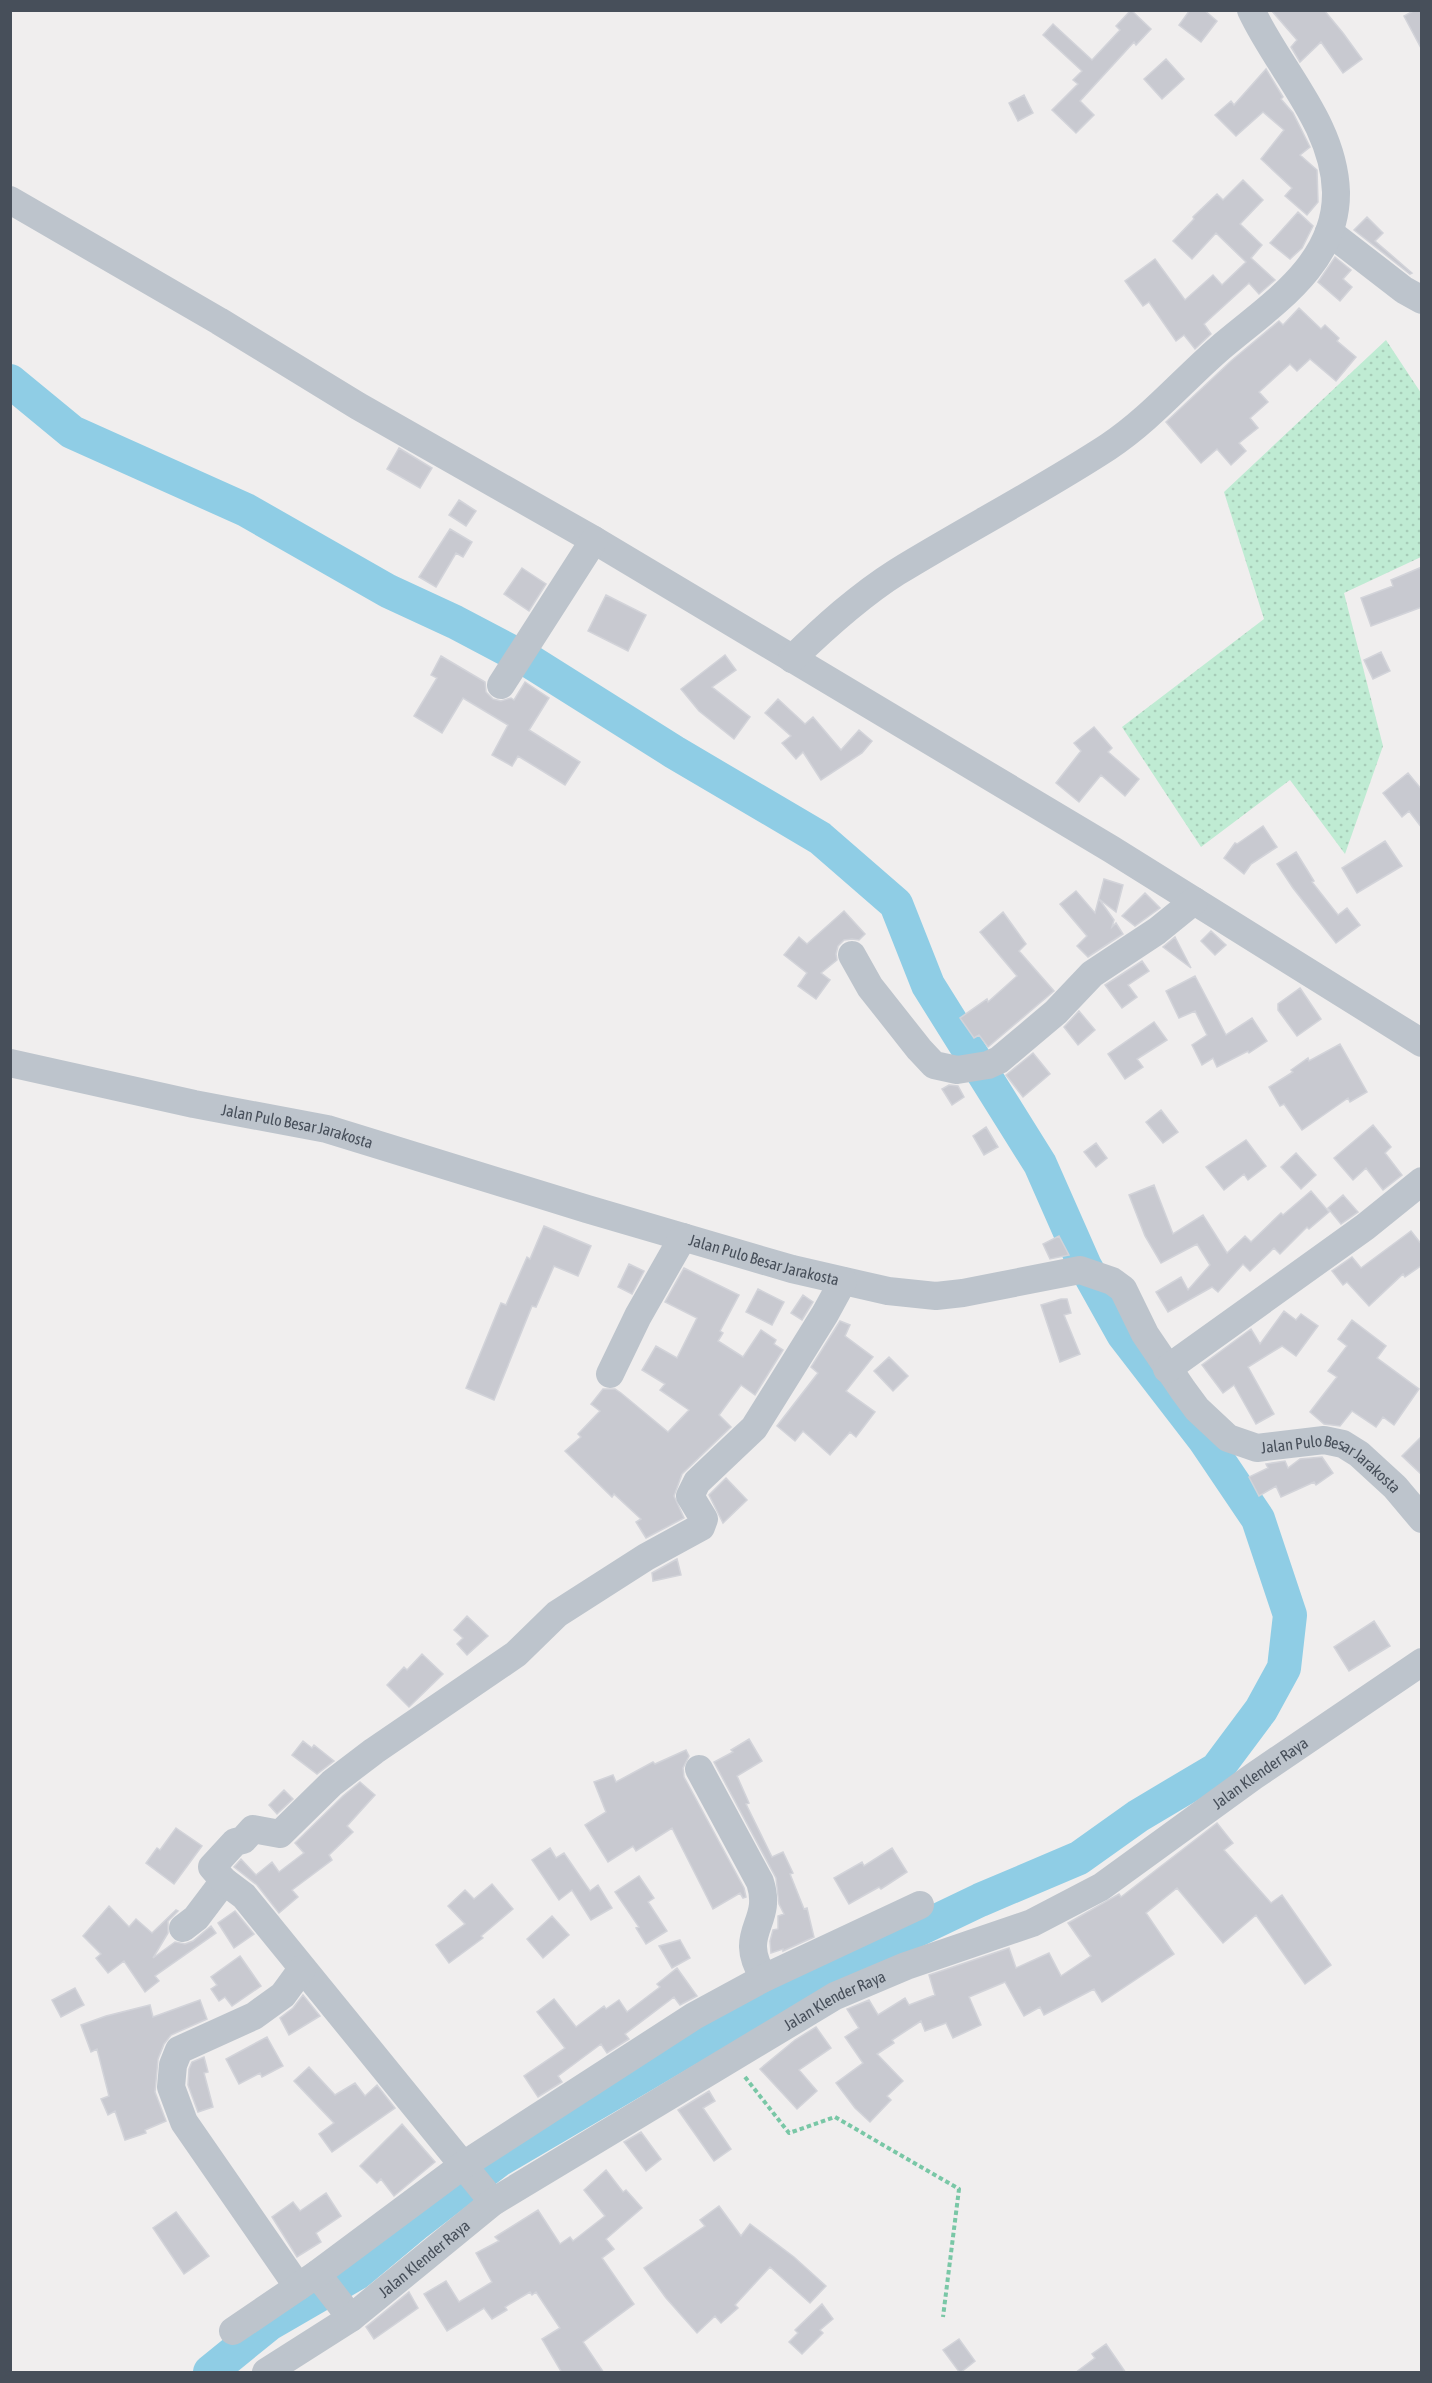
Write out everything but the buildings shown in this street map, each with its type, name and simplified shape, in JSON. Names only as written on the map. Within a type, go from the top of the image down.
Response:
[{"type":"street","points":[[792,658],[836,618],[896,573],[1021,502],[1108,447],[1148,418],[1213,354],[1295,285],[1323,250],[1336,194],[1334,171],[1314,117],[1260,29],[1251,10]]},
{"type":"street","points":[[10,201],[219,321],[358,406],[594,540],[792,658],[1194,901],[1422,1043]]},
{"type":"street","points":[[1329,232],[1404,290],[1422,300]]},
{"type":"street","points":[[504,680],[523,647],[594,540]]},
{"type":"street","points":[[852,955],[870,987],[919,1049],[934,1065],[957,1070],[987,1065],[999,1060],[1056,1012],[1092,974],[1157,931],[1194,901]]},
{"type":"street","name":"Jalan Pulo Besar Jarakosta","points":[[10,1063],[183,1102],[327,1129],[682,1237],[843,1281],[907,1294],[936,1296],[1092,1275],[1112,1281],[1123,1289],[1145,1334],[1167,1369],[1197,1409],[1228,1438],[1257,1448],[1307,1440],[1324,1440],[1343,1444],[1359,1454],[1395,1487],[1422,1519]]},
{"type":"street","points":[[1167,1369],[1365,1227],[1422,1181]]},
{"type":"street","points":[[609,1374],[682,1237]]},
{"type":"street","points":[[477,2184],[244,1896],[224,1881],[213,1867],[235,1842],[243,1840],[253,1829],[280,1834],[291,1826],[332,1782],[516,1654],[557,1614],[646,1557],[701,1527],[704,1519],[690,1496],[697,1482],[754,1428],[843,1281]]},
{"type":"street","name":"Jalan Klender Raya","points":[[266,2373],[325,2292],[477,2184],[731,2060],[835,1995],[906,1966],[1032,1923],[1101,1887],[1254,1776],[1422,1662]]},
{"type":"street","points":[[699,1769],[760,1882],[764,1904],[752,1939],[752,1955],[764,1978]]},
{"type":"street","points":[[183,1928],[196,1918],[224,1881]]},
{"type":"street","points":[[233,2331],[325,2292],[477,2184],[694,2016],[764,1978],[920,1905]]},
{"type":"street","points":[[302,1969],[283,1995],[254,2016],[179,2050],[172,2065],[171,2087],[183,2122],[325,2292]]},
{"type":"path","points":[[731,2060],[789,2133],[835,2117],[959,2189],[943,2317]]},
{"type":"green space","points":[[1386,340],[1421,393],[1421,557],[1344,593],[1383,746],[1345,854],[1290,780],[1201,847],[1122,727],[1264,619],[1224,492]]},
{"type":"waterway","points":[[10,381],[72,432],[246,510],[388,591],[455,622],[531,662],[674,752],[820,838],[896,904],[928,985],[1040,1164],[1085,1266],[1123,1334],[1204,1439],[1258,1519],[1290,1615],[1284,1668],[1261,1710],[1217,1769],[1138,1816],[1079,1858],[980,1900],[817,1978],[722,2029],[499,2160],[357,2273],[269,2324],[210,2372]]}]
